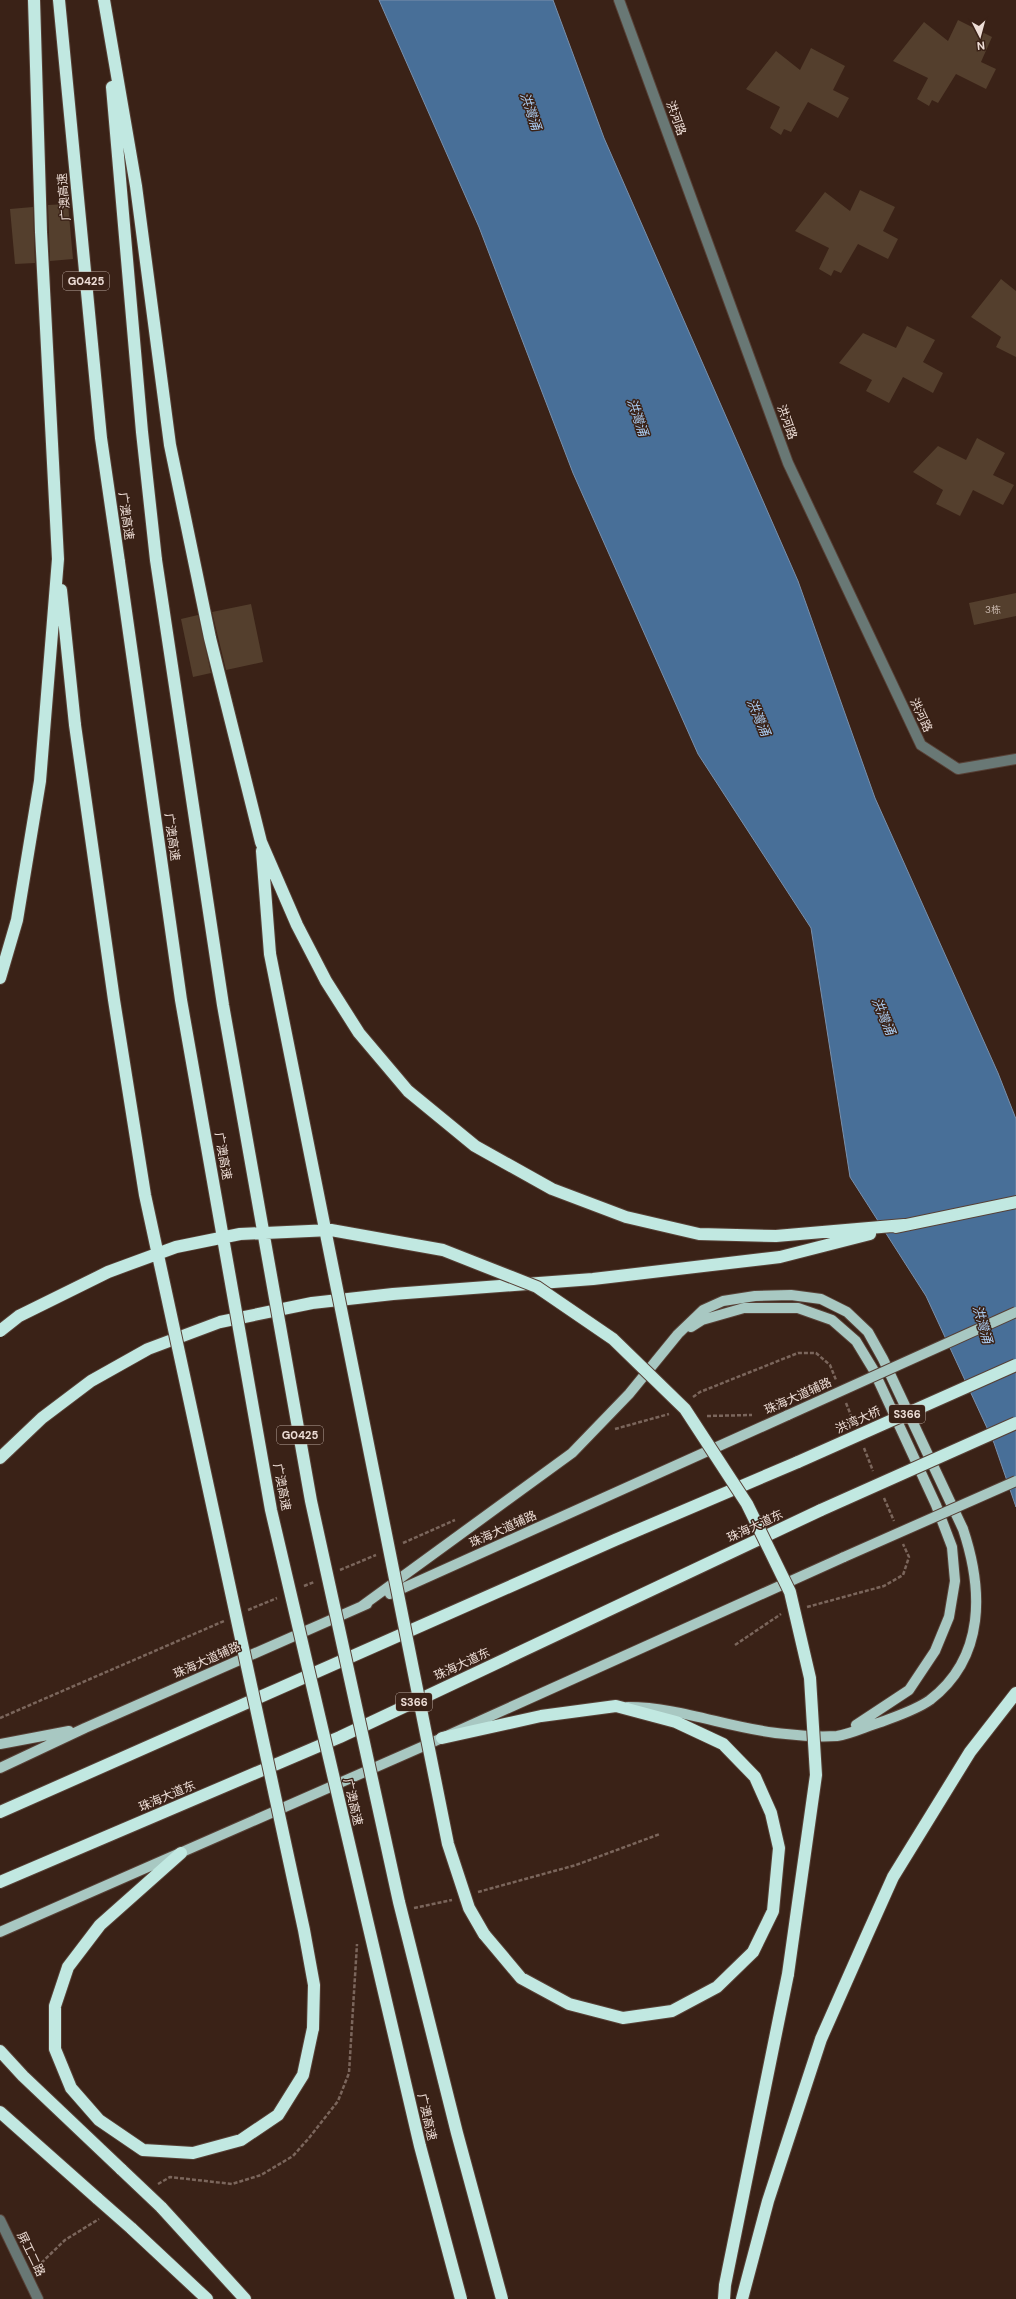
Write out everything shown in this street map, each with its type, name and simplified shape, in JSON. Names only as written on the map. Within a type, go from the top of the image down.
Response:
[{"type":"highway","points":[[34,0],[42,232],[58,559],[75,725],[114,1000],[145,1194],[304,1930],[314,1986],[313,2028],[303,2075],[278,2114],[241,2140],[193,2153],[144,2150],[99,2120],[71,2088],[55,2049],[55,2006],[68,1967],[100,1925],[181,1853]]},
{"type":"highway","name":"广澳高速","points":[[59,0],[101,438],[181,1000],[271,1510],[420,2146],[461,2299]]},
{"type":"highway","points":[[104,0],[136,186],[170,445],[210,638],[261,842],[297,925],[326,981],[359,1033],[408,1091],[475,1146],[552,1189],[626,1217],[699,1234],[776,1236],[904,1225]]},
{"type":"highway","name":"广澳高速","points":[[104,0],[142,432],[156,560],[223,1005],[311,1501],[399,1902],[455,2125],[502,2299]]},
{"type":"highway","points":[[0,978],[17,920],[40,781],[58,559]]},
{"type":"highway","points":[[261,842],[270,954],[448,1844],[469,1908],[484,1934],[521,1978],[569,2004],[623,2018],[672,2011],[718,1987],[753,1952],[773,1911],[779,1848],[771,1813],[755,1777],[723,1744],[676,1722],[616,1706],[541,1716],[442,1738]]},
{"type":"highway","points":[[0,1458],[42,1418],[91,1381],[148,1349],[220,1322],[312,1303],[394,1294],[593,1279],[780,1257],[904,1225],[1016,1202]]},
{"type":"highway","points":[[0,1331],[19,1316],[108,1272],[176,1247],[240,1234],[331,1230],[443,1250],[537,1287],[613,1339],[685,1409],[747,1504],[790,1592],[810,1678],[816,1775],[788,1974],[725,2284],[724,2299]]},
{"type":"highway","name":"洪湾大桥","points":[[0,1812],[615,1540],[798,1462],[1016,1365]]},
{"type":"highway","name":"珠海大道东","points":[[0,1882],[340,1737],[821,1510],[1016,1423]]},
{"type":"highway","points":[[742,2299],[768,2200],[821,2039],[867,1934],[897,1870],[970,1752],[1016,1693]]},
{"type":"highway","points":[[0,2051],[23,2076],[161,2207],[245,2299]]},
{"type":"highway","points":[[0,2112],[207,2299]]},
{"type":"main road","points":[[362,1606],[572,1453],[629,1394],[678,1334],[703,1310],[723,1301],[755,1296],[791,1295],[821,1299],[847,1312],[868,1332],[883,1359],[963,1529],[972,1557],[977,1608],[974,1634],[965,1657],[952,1679],[929,1700],[898,1716],[838,1736],[785,1734],[652,1707],[616,1706]]},
{"type":"main road","points":[[678,1334],[702,1320],[744,1308],[798,1308],[832,1320],[856,1341],[873,1369],[936,1505],[952,1547],[955,1581],[949,1617],[936,1651],[909,1690],[838,1736]]},
{"type":"main road","name":"珠海大道辅路","points":[[0,1768],[85,1728],[362,1606],[1016,1312]]},
{"type":"main road","points":[[0,1932],[442,1738],[1016,1481]]},
{"type":"main road","points":[[0,1744],[85,1728]]},
{"type":"street","name":"洪河路","points":[[619,0],[788,463],[921,745],[958,769],[1016,758]]},
{"type":"street","name":"屏工二路","points":[[0,2220],[38,2299]]},
{"type":"path","points":[[704,1416],[757,1415]]},
{"type":"path","points":[[665,1416],[673,1416]]},
{"type":"path","points":[[472,1894],[576,1865],[660,1834]]},
{"type":"path","points":[[406,1909],[457,1898]]},
{"type":"path","points":[[157,2185],[170,2177],[232,2184],[261,2175],[293,2156],[310,2138],[338,2101],[349,2073],[355,1952],[358,1938]]},
{"type":"path","points":[[28,2276],[65,2240],[104,2216]]},
{"type":"water","name":"洪灣涌","points":[[379,0],[553,0],[604,138],[798,581],[875,798],[998,1073],[1016,1119],[1016,1507],[994,1443],[926,1296],[850,1177],[811,928],[698,754],[573,473],[479,227]]},
{"type":"building","points":[[958,20],[992,37],[981,62],[996,69],[986,89],[956,74],[938,103],[932,100],[929,106],[917,99],[928,78],[893,61],[924,22],[948,41]]},
{"type":"building","points":[[811,48],[845,66],[833,90],[849,98],[838,118],[808,102],[791,132],[784,129],[781,135],[770,128],[780,107],[746,89],[776,51],[800,70]]},
{"type":"building","points":[[860,190],[895,207],[883,231],[898,239],[888,259],[858,244],[841,273],[834,270],[831,276],[819,269],[829,248],[795,231],[825,192],[850,211]]},
{"type":"building","points":[[68,204],[73,259],[50,261],[48,205]]},
{"type":"building","points":[[33,207],[35,263],[15,264],[10,209]]},
{"type":"building","points":[[1001,279],[1016,291],[1016,357],[996,347],[1001,337],[971,317]]},
{"type":"building","points":[[907,326],[935,340],[923,362],[943,373],[933,393],[903,377],[889,403],[866,391],[872,380],[839,363],[863,333],[896,348]]},
{"type":"building","points":[[977,438],[1005,453],[993,475],[1014,485],[1003,505],[973,490],[960,516],[936,504],[943,490],[913,472],[938,446],[966,460]]},
{"type":"building","points":[[1016,593],[1016,616],[974,625],[969,603]]},
{"type":"building","points":[[251,604],[263,662],[226,670],[212,612]]},
{"type":"building","points":[[198,615],[211,673],[193,677],[181,619]]}]
